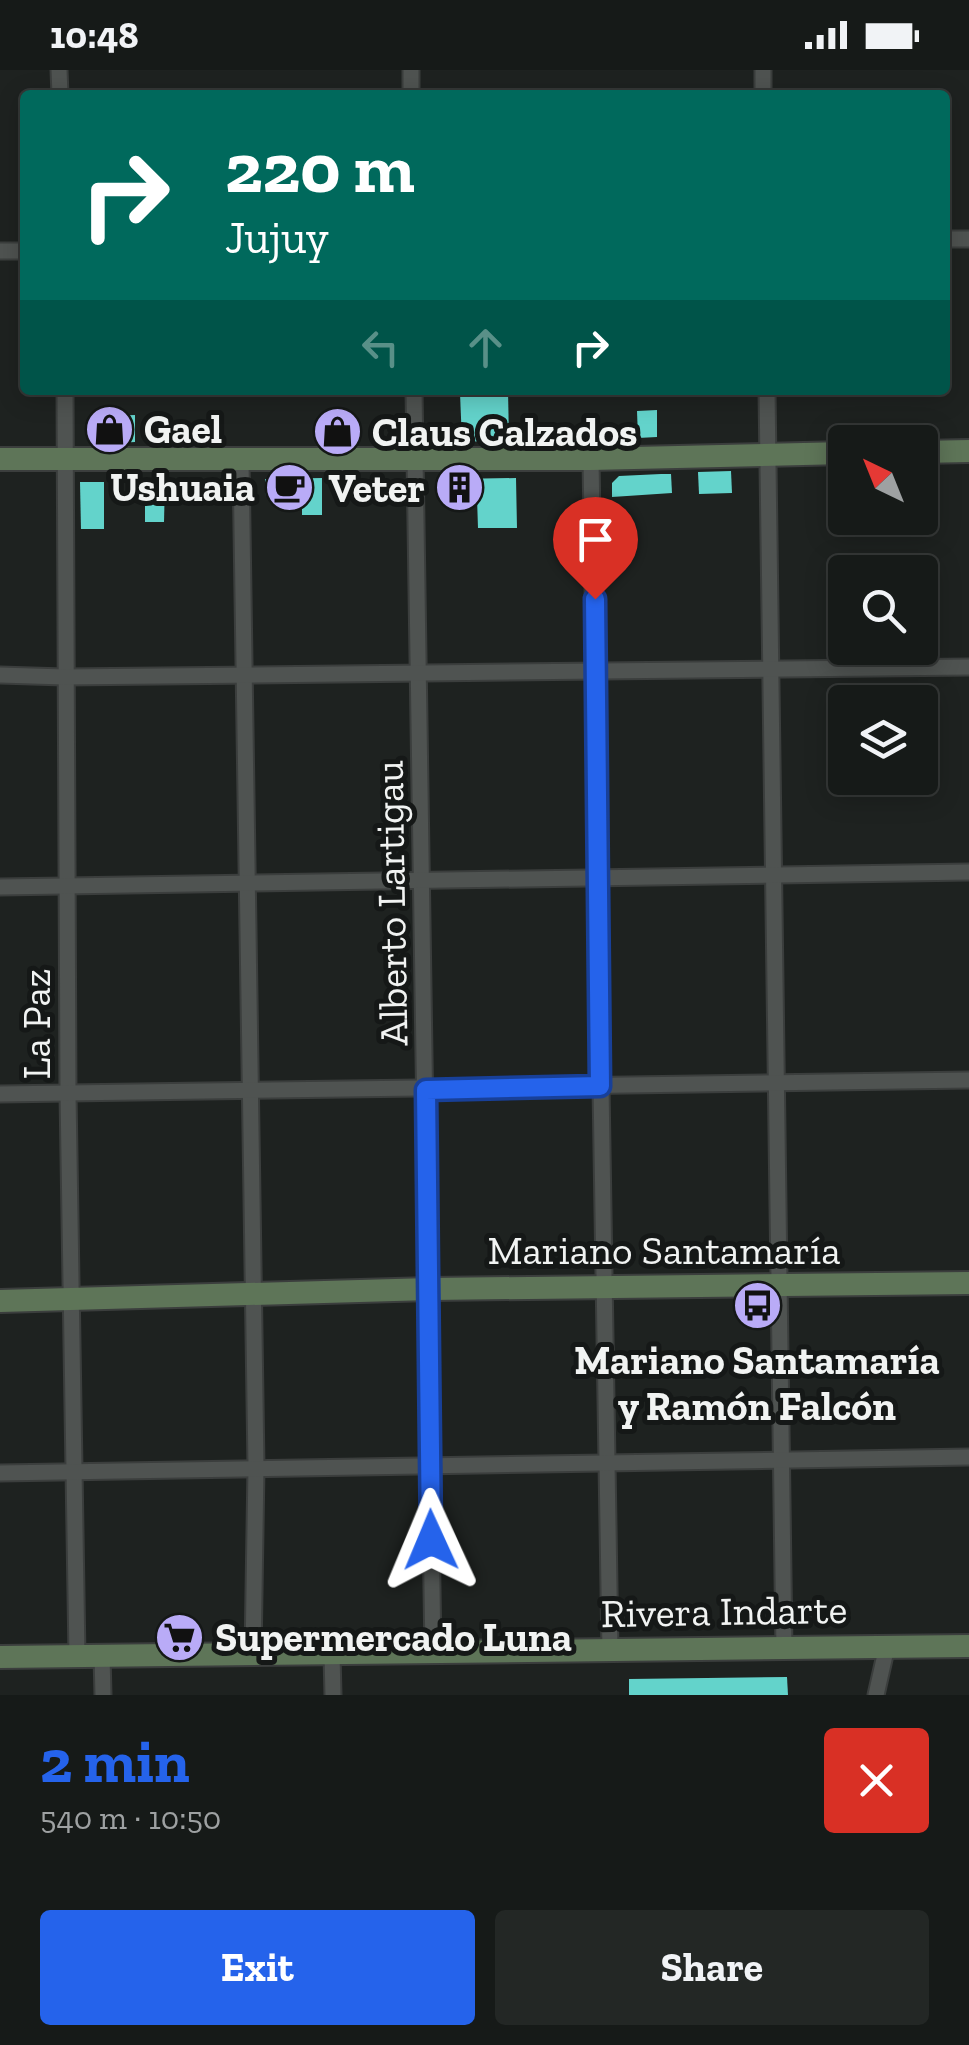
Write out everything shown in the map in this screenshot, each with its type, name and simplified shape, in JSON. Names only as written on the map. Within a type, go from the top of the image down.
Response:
[{"type":"street","name":"La Paz","points":[[65,395],[64,677],[77,1658]]},
{"type":"street","name":"Alberto Lartigau","points":[[414,395],[433,1655]]},
{"type":"street","points":[[767,395],[784,1650]]},
{"type":"street","points":[[938,452],[969,451]]},
{"type":"street","points":[[0,460],[591,459],[828,453]]},
{"type":"street","points":[[591,459],[610,1651]]},
{"type":"street","points":[[241,461],[256,1466],[252,1655]]},
{"type":"street","points":[[0,675],[969,667]]},
{"type":"street","points":[[0,888],[969,872]]},
{"type":"street","points":[[0,1094],[969,1080]]},
{"type":"street","name":"Mariano Santamaría","points":[[0,1301],[71,1296],[430,1289],[969,1284]]},
{"type":"street","points":[[0,1473],[784,1457],[969,1457]]},
{"type":"street","points":[[876,1695],[886,1646]]},
{"type":"street","name":"Rivera Indarte","points":[[0,1658],[969,1646]]},
{"type":"street","points":[[332,1655],[333,1695]]},
{"type":"street","points":[[102,1656],[103,1695]]},
{"type":"building","points":[[460,395],[508,395],[509,440],[462,442]]},
{"type":"building","points":[[657,410],[657,437],[638,438],[637,411]]},
{"type":"building","points":[[135,415],[135,442],[101,444],[101,416]]},
{"type":"building","points":[[731,471],[732,493],[699,494],[698,472]]},
{"type":"building","points":[[671,474],[672,493],[612,497],[612,483],[619,476]]},
{"type":"building","points":[[322,478],[322,515],[302,515],[302,498],[266,496],[265,479]]},
{"type":"building","points":[[516,478],[517,528],[478,528],[477,498],[455,499],[454,479]]},
{"type":"building","points":[[145,481],[165,481],[164,522],[145,522]]},
{"type":"building","points":[[80,482],[104,482],[104,529],[81,529]]},
{"type":"building","points":[[787,1677],[788,1695],[629,1695],[629,1679]]},
{"type":"place","name":"Gael","points":[[109,429]]},
{"type":"place","name":"Claus Calzados","points":[[337,432]]},
{"type":"place","name":"Ushuaia","points":[[290,487]]},
{"type":"place","name":"Veter","points":[[460,488]]},
{"type":"place","name":"Mariano Santamaría y Ramón Falcón","points":[[757,1305]]},
{"type":"place","name":"Supermercado Luna","points":[[180,1637]]},
{"type":"route","points":[[431,1540],[426,1090],[600,1086],[595,599]]}]
